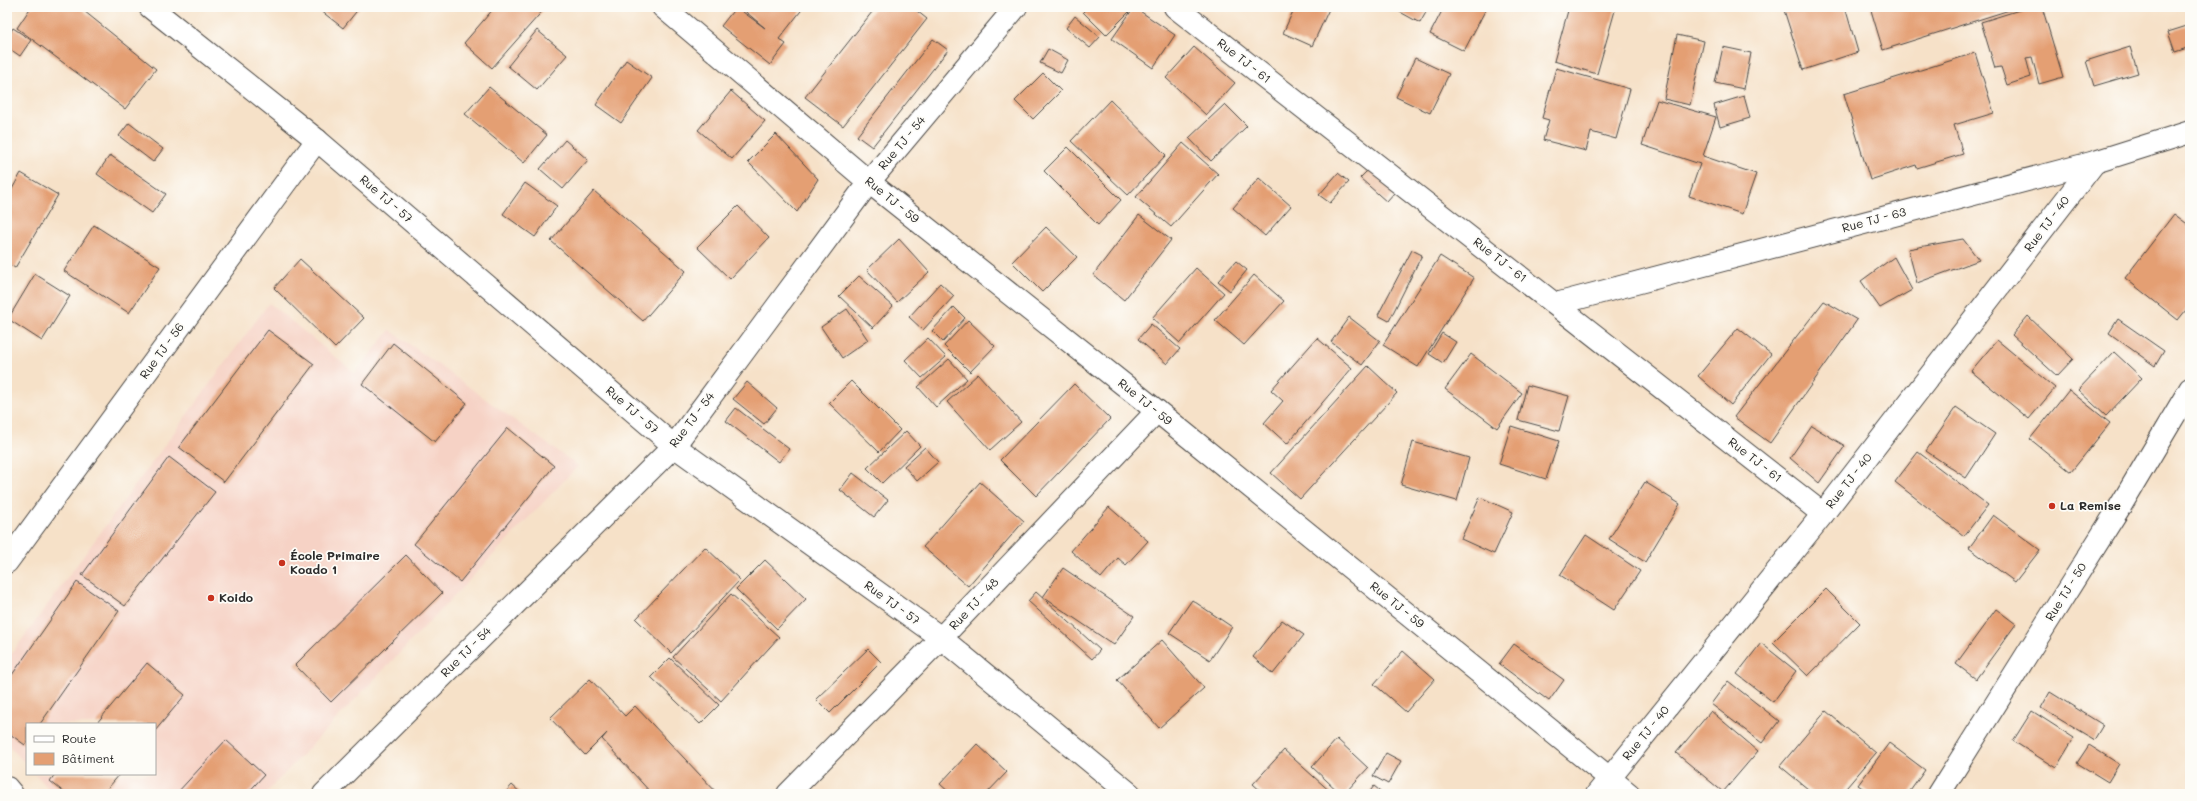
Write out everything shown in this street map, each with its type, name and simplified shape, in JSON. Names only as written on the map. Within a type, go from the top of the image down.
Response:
[{"type":"street","name":"Rue TJ - 57","points":[[150,7],[317,140],[674,446],[941,638],[1116,790]]},
{"type":"street","name":"Rue TJ - 59","points":[[663,7],[869,182],[1157,411],[1603,786],[1629,794]]},
{"type":"street","name":"Rue TJ - 54","points":[[324,794],[674,446],[869,182],[1016,7]]},
{"type":"street","name":"Rue TJ - 61","points":[[1175,7],[1823,514]]},
{"type":"street","name":"Rue TJ - 63","points":[[1556,304],[2095,162],[2190,132]]},
{"type":"street","name":"Rue TJ - 56","points":[[7,562],[317,140]]},
{"type":"street","name":"Rue TJ - 40","points":[[1603,786],[1823,514],[2095,162]]},
{"type":"street","name":"Rue TJ - 50","points":[[1939,794],[2121,505],[2190,389]]},
{"type":"street","name":"Rue TJ - 48","points":[[788,794],[941,638],[1157,411]]},
{"type":"street","points":[[7,788],[12,794]]},
{"type":"shaded area","name":"École Primaire Koado 1","points":[[269,303],[355,373],[390,330],[578,466],[265,794],[54,794],[36,775],[156,775],[156,723],[26,723],[26,764],[7,744],[7,660]]},
{"type":"building","points":[[31,7],[79,7],[156,69],[125,109],[17,28]]},
{"type":"building","points":[[316,7],[360,7],[343,28]]},
{"type":"building","points":[[495,7],[546,7],[492,68],[464,43]]},
{"type":"building","points":[[736,7],[765,28],[740,7],[804,7],[779,39],[786,44],[770,65],[721,26]]},
{"type":"building","points":[[876,7],[912,7],[927,19],[843,126],[805,97]]},
{"type":"building","points":[[1088,7],[1125,7],[1129,12],[1106,35],[1083,12]]},
{"type":"building","points":[[1134,7],[1175,35],[1153,68],[1112,39]]},
{"type":"building","points":[[1295,7],[1330,7],[1312,46],[1283,33]]},
{"type":"building","points":[[1391,7],[1429,7],[1420,23]]},
{"type":"building","points":[[1444,7],[1487,7],[1464,51],[1430,34]]},
{"type":"building","points":[[1569,7],[1616,7],[1597,74],[1554,61]]},
{"type":"building","points":[[1783,7],[1845,7],[1858,52],[1803,70]]},
{"type":"building","points":[[1870,7],[2019,7],[1883,50]]},
{"type":"building","points":[[2029,7],[2042,7],[2063,77],[2039,84],[2032,57],[2026,58],[2031,77],[2007,85],[2001,67],[1995,68],[1981,22]]},
{"type":"building","points":[[1075,16],[1100,37],[1090,48],[1066,28]]},
{"type":"building","points":[[2190,25],[2190,47],[2175,52],[2168,32]]},
{"type":"building","points":[[13,28],[31,40],[20,56],[7,47],[7,38]]},
{"type":"building","points":[[537,30],[567,55],[537,90],[508,66]]},
{"type":"building","points":[[1677,35],[1704,41],[1690,105],[1664,99]]},
{"type":"building","points":[[933,39],[948,50],[872,147],[857,136]]},
{"type":"building","points":[[1194,47],[1235,83],[1206,115],[1166,78]]},
{"type":"building","points":[[1723,47],[1751,53],[1744,89],[1715,83]]},
{"type":"building","points":[[2130,47],[2138,73],[2094,86],[2086,61]]},
{"type":"building","points":[[1048,49],[1068,60],[1061,73],[1040,63]]},
{"type":"building","points":[[1975,53],[1994,113],[1954,125],[1963,154],[1917,168],[1916,165],[1870,180],[1844,94]]},
{"type":"building","points":[[1415,58],[1449,74],[1430,113],[1396,97]]},
{"type":"building","points":[[626,60],[652,78],[621,123],[596,105]]},
{"type":"building","points":[[1556,68],[1630,89],[1616,139],[1591,132],[1586,151],[1543,140],[1549,120],[1542,118]]},
{"type":"building","points":[[1043,73],[1061,91],[1033,119],[1015,101]]},
{"type":"building","points":[[489,87],[547,135],[524,163],[465,114]]},
{"type":"building","points":[[731,91],[765,121],[732,159],[698,130]]},
{"type":"building","points":[[1744,96],[1750,118],[1720,127],[1714,105]]},
{"type":"building","points":[[1110,100],[1166,155],[1128,195],[1071,141]]},
{"type":"building","points":[[1657,100],[1716,117],[1703,156],[1756,174],[1742,214],[1689,196],[1700,164],[1642,145]]},
{"type":"building","points":[[1225,104],[1247,126],[1211,161],[1189,138]]},
{"type":"building","points":[[129,123],[163,149],[153,162],[119,136]]},
{"type":"building","points":[[776,134],[818,179],[797,212],[748,162]]},
{"type":"building","points":[[565,140],[588,160],[563,189],[540,169]]},
{"type":"building","points":[[1183,143],[1218,174],[1171,227],[1136,197]]},
{"type":"building","points":[[1068,147],[1121,200],[1098,225],[1044,171]]},
{"type":"building","points":[[110,155],[166,194],[152,213],[97,174]]},
{"type":"building","points":[[1369,169],[1395,193],[1387,202],[1360,178]]},
{"type":"building","points":[[21,173],[58,195],[15,268],[7,263],[7,198]]},
{"type":"building","points":[[1338,173],[1349,182],[1330,203],[1319,195]]},
{"type":"building","points":[[1259,178],[1291,206],[1265,236],[1233,208]]},
{"type":"building","points":[[525,183],[557,206],[535,237],[503,214]]},
{"type":"building","points":[[594,191],[686,271],[643,321],[551,241]]},
{"type":"building","points":[[738,206],[769,238],[730,279],[697,247]]},
{"type":"building","points":[[2174,214],[2190,226],[2190,305],[2178,320],[2125,278]]},
{"type":"building","points":[[1139,215],[1171,240],[1124,300],[1093,275]]},
{"type":"building","points":[[94,225],[160,267],[129,313],[64,271]]},
{"type":"building","points":[[1046,227],[1077,257],[1042,292],[1012,262]]},
{"type":"building","points":[[899,239],[929,272],[897,302],[867,270]]},
{"type":"building","points":[[1963,239],[1979,260],[1917,283],[1908,249]]},
{"type":"building","points":[[1412,250],[1422,255],[1389,321],[1378,315]]},
{"type":"building","points":[[1440,256],[1474,278],[1418,367],[1383,345]]},
{"type":"building","points":[[1894,257],[1912,290],[1880,308],[1861,281]]},
{"type":"building","points":[[300,259],[364,318],[335,348],[274,288]]},
{"type":"building","points":[[1236,261],[1247,270],[1230,291],[1218,281]]},
{"type":"building","points":[[1196,268],[1224,293],[1180,343],[1152,318]]},
{"type":"building","points":[[35,274],[70,296],[42,341],[8,319]]},
{"type":"building","points":[[1254,275],[1284,301],[1244,345],[1215,320]]},
{"type":"building","points":[[859,276],[893,306],[873,328],[839,296]]},
{"type":"building","points":[[940,283],[954,296],[923,330],[909,317]]},
{"type":"building","points":[[1824,301],[1857,320],[1770,443],[1734,417]]},
{"type":"building","points":[[954,307],[965,318],[943,342],[932,331]]},
{"type":"building","points":[[847,309],[868,340],[842,358],[821,327]]},
{"type":"building","points":[[2028,316],[2073,359],[2057,376],[2012,335]]},
{"type":"building","points":[[1349,317],[1380,341],[1362,365],[1331,342]]},
{"type":"building","points":[[2118,319],[2164,351],[2155,366],[2109,333]]},
{"type":"building","points":[[968,320],[995,346],[970,372],[944,346]]},
{"type":"building","points":[[1151,324],[1180,349],[1167,364],[1138,339]]},
{"type":"building","points":[[1738,328],[1771,354],[1731,405],[1698,376]]},
{"type":"building","points":[[268,330],[314,364],[224,482],[179,447]]},
{"type":"building","points":[[1442,333],[1456,342],[1443,363],[1429,354]]},
{"type":"building","points":[[928,338],[946,357],[922,378],[905,360]]},
{"type":"building","points":[[1317,338],[1352,368],[1287,444],[1264,423],[1283,401],[1271,390]]},
{"type":"building","points":[[1997,340],[2055,388],[2029,419],[1971,371]]},
{"type":"building","points":[[393,343],[467,403],[435,442],[362,384]]},
{"type":"building","points":[[2114,352],[2142,378],[2106,416],[2078,390]]},
{"type":"building","points":[[1471,354],[1522,393],[1497,428],[1445,389]]},
{"type":"building","points":[[949,359],[967,379],[936,407],[918,387]]},
{"type":"building","points":[[1368,366],[1397,393],[1300,499],[1271,473]]},
{"type":"building","points":[[978,374],[1021,422],[990,450],[947,402]]},
{"type":"building","points":[[851,381],[900,430],[879,452],[829,403]]},
{"type":"building","points":[[747,382],[777,408],[764,424],[733,399]]},
{"type":"building","points":[[1074,384],[1110,419],[1036,496],[1000,460]]},
{"type":"building","points":[[1527,385],[1569,396],[1559,431],[1518,420]]},
{"type":"building","points":[[2069,390],[2110,423],[2071,472],[2030,439]]},
{"type":"building","points":[[1956,407],[1995,434],[1966,478],[1926,451]]},
{"type":"building","points":[[736,408],[789,449],[779,462],[726,421]]},
{"type":"building","points":[[1511,426],[1559,441],[1546,479],[1499,464]]},
{"type":"building","points":[[1812,426],[1845,446],[1819,483],[1790,458]]},
{"type":"building","points":[[508,428],[554,466],[460,582],[414,544]]},
{"type":"building","points":[[906,431],[920,446],[882,483],[867,468]]},
{"type":"building","points":[[1413,442],[1469,458],[1457,501],[1401,485]]},
{"type":"building","points":[[925,447],[938,462],[917,481],[904,466]]},
{"type":"building","points":[[1918,452],[1988,505],[1964,536],[1895,482]]},
{"type":"building","points":[[169,457],[215,492],[125,606],[82,575]]},
{"type":"building","points":[[853,473],[888,500],[874,517],[840,490]]},
{"type":"building","points":[[980,482],[1024,521],[968,586],[923,547]]},
{"type":"building","points":[[1645,482],[1680,504],[1645,562],[1609,539]]},
{"type":"building","points":[[1480,497],[1513,512],[1494,554],[1461,539]]},
{"type":"building","points":[[1109,507],[1148,541],[1126,565],[1118,558],[1101,578],[1071,551]]},
{"type":"building","points":[[1993,515],[2040,550],[2015,582],[1969,548]]},
{"type":"building","points":[[1586,535],[1640,571],[1614,610],[1560,575]]},
{"type":"building","points":[[705,547],[740,580],[671,653],[636,619]]},
{"type":"building","points":[[406,555],[442,593],[331,702],[295,665]]},
{"type":"building","points":[[765,560],[806,599],[777,629],[736,589]]},
{"type":"building","points":[[1063,568],[1134,616],[1114,645],[1043,597]]},
{"type":"building","points":[[77,582],[119,611],[41,723],[26,723],[25,745],[7,732],[7,682]]},
{"type":"building","points":[[1826,589],[1860,623],[1808,676],[1773,642]]},
{"type":"building","points":[[1036,592],[1100,650],[1092,659],[1028,601]]},
{"type":"building","points":[[731,594],[779,637],[721,701],[673,657]]},
{"type":"building","points":[[1192,600],[1232,627],[1210,660],[1169,633]]},
{"type":"building","points":[[1996,609],[2016,624],[1976,679],[1956,664]]},
{"type":"building","points":[[1282,620],[1304,635],[1273,674],[1253,657]]},
{"type":"building","points":[[1162,640],[1204,688],[1159,728],[1117,680]]},
{"type":"building","points":[[1761,643],[1796,671],[1773,702],[1737,674]]},
{"type":"building","points":[[1514,644],[1564,680],[1549,701],[1499,664]]},
{"type":"building","points":[[868,649],[881,662],[830,713],[816,699]]},
{"type":"building","points":[[1403,651],[1435,679],[1406,712],[1374,684]]},
{"type":"building","points":[[670,658],[719,705],[700,724],[651,677]]},
{"type":"building","points":[[147,663],[185,695],[156,730],[156,723],[97,723]]},
{"type":"building","points":[[590,679],[625,716],[635,706],[718,794],[652,794],[602,739],[607,733],[585,755],[550,718]]},
{"type":"building","points":[[1728,681],[1779,721],[1762,743],[1711,704]]},
{"type":"building","points":[[2050,692],[2103,725],[2094,740],[2041,708]]},
{"type":"building","points":[[1711,711],[1758,751],[1723,792],[1676,753]]},
{"type":"building","points":[[1826,711],[1876,753],[1841,794],[1814,794],[1780,766]]},
{"type":"building","points":[[2032,711],[2074,738],[2056,768],[2013,741]]},
{"type":"building","points":[[1337,739],[1368,768],[1344,794],[1341,794],[1312,767]]},
{"type":"building","points":[[226,740],[264,775],[247,794],[176,794]]},
{"type":"building","points":[[1889,743],[1925,770],[1908,794],[1871,794],[1858,785]]},
{"type":"building","points":[[977,744],[1007,772],[986,794],[951,794],[940,784]]},
{"type":"building","points":[[2089,745],[2119,764],[2108,782],[2077,763]]},
{"type":"building","points":[[1284,750],[1333,794],[1264,794],[1253,784]]},
{"type":"building","points":[[1386,753],[1401,761],[1388,784],[1373,776]]},
{"type":"building","points":[[54,775],[119,775],[103,794],[66,794],[50,781]]},
{"type":"building","points":[[512,785],[522,794],[504,794]]},
{"type":"building","points":[[1374,786],[1384,794],[1368,794]]},
{"type":"place","name":"La Remise","points":[[2052,506]]},
{"type":"place","name":"École Primaire Koado 1","points":[[282,563]]},
{"type":"place","name":"Koido","points":[[211,598]]}]
